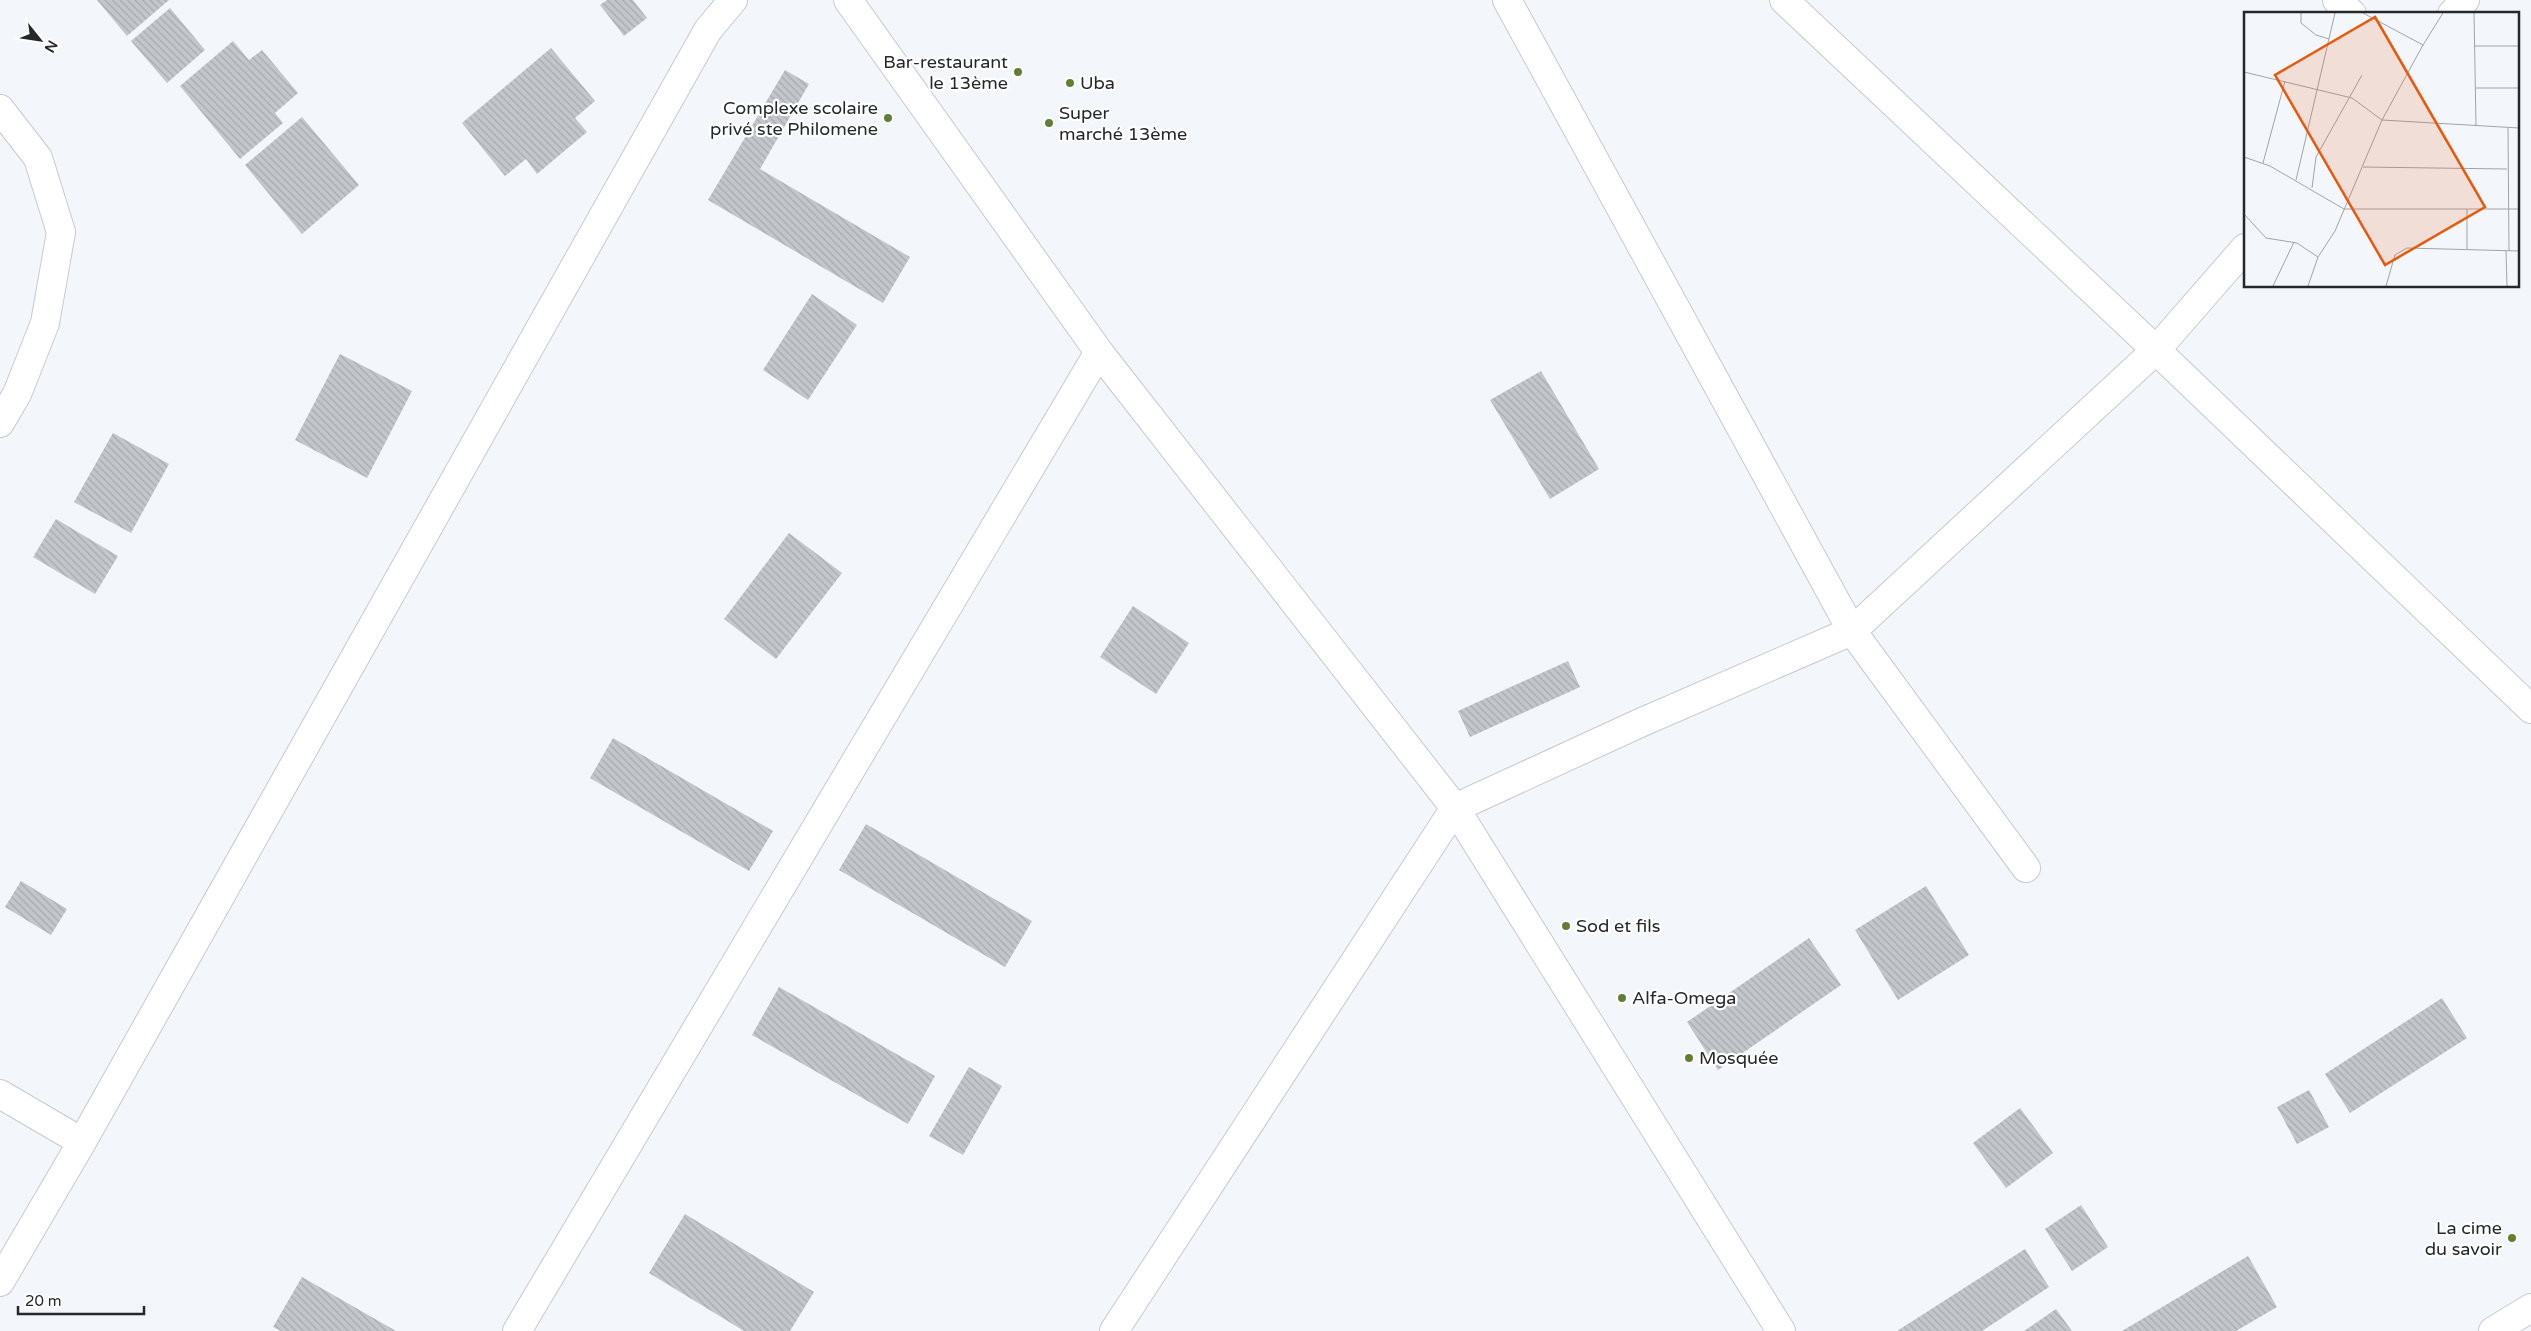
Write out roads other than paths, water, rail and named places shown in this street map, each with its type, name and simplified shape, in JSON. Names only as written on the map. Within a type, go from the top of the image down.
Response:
[{"type":"street","points":[[0,1282],[82,1142],[703,39],[733,0]]},
{"type":"street","points":[[848,0],[1099,352],[1456,808],[1781,1331]]},
{"type":"street","points":[[1507,0],[1852,631],[2026,868]]},
{"type":"street","points":[[1784,0],[2156,350],[2531,709]]},
{"type":"street","points":[[2337,0],[2350,12]]},
{"type":"street","points":[[2454,12],[2465,0]]},
{"type":"street","points":[[0,109],[38,158],[61,232],[45,323],[18,394],[0,423]]},
{"type":"street","points":[[1114,1331],[1456,808],[1640,724],[1852,631],[2156,350],[2244,249]]},
{"type":"street","points":[[517,1331],[1099,352]]},
{"type":"street","points":[[0,1094],[82,1142]]},
{"type":"street","points":[[2493,1331],[2531,1308]]},
{"type":"place","name":"Bar-restaurant le 13ème","points":[[1018,72]]},
{"type":"place","name":"Uba","points":[[1070,83]]},
{"type":"place","name":"Complexe scolaire privé ste Philomene","points":[[888,118]]},
{"type":"place","name":"Super marché 13ème","points":[[1049,123]]},
{"type":"place","name":"Sod et fils","points":[[1566,926]]},
{"type":"place","name":"Alfa-Omega","points":[[1622,998]]},
{"type":"place","name":"Mosquée","points":[[1689,1058]]},
{"type":"place","name":"La cime du savoir","points":[[2512,1238]]}]
